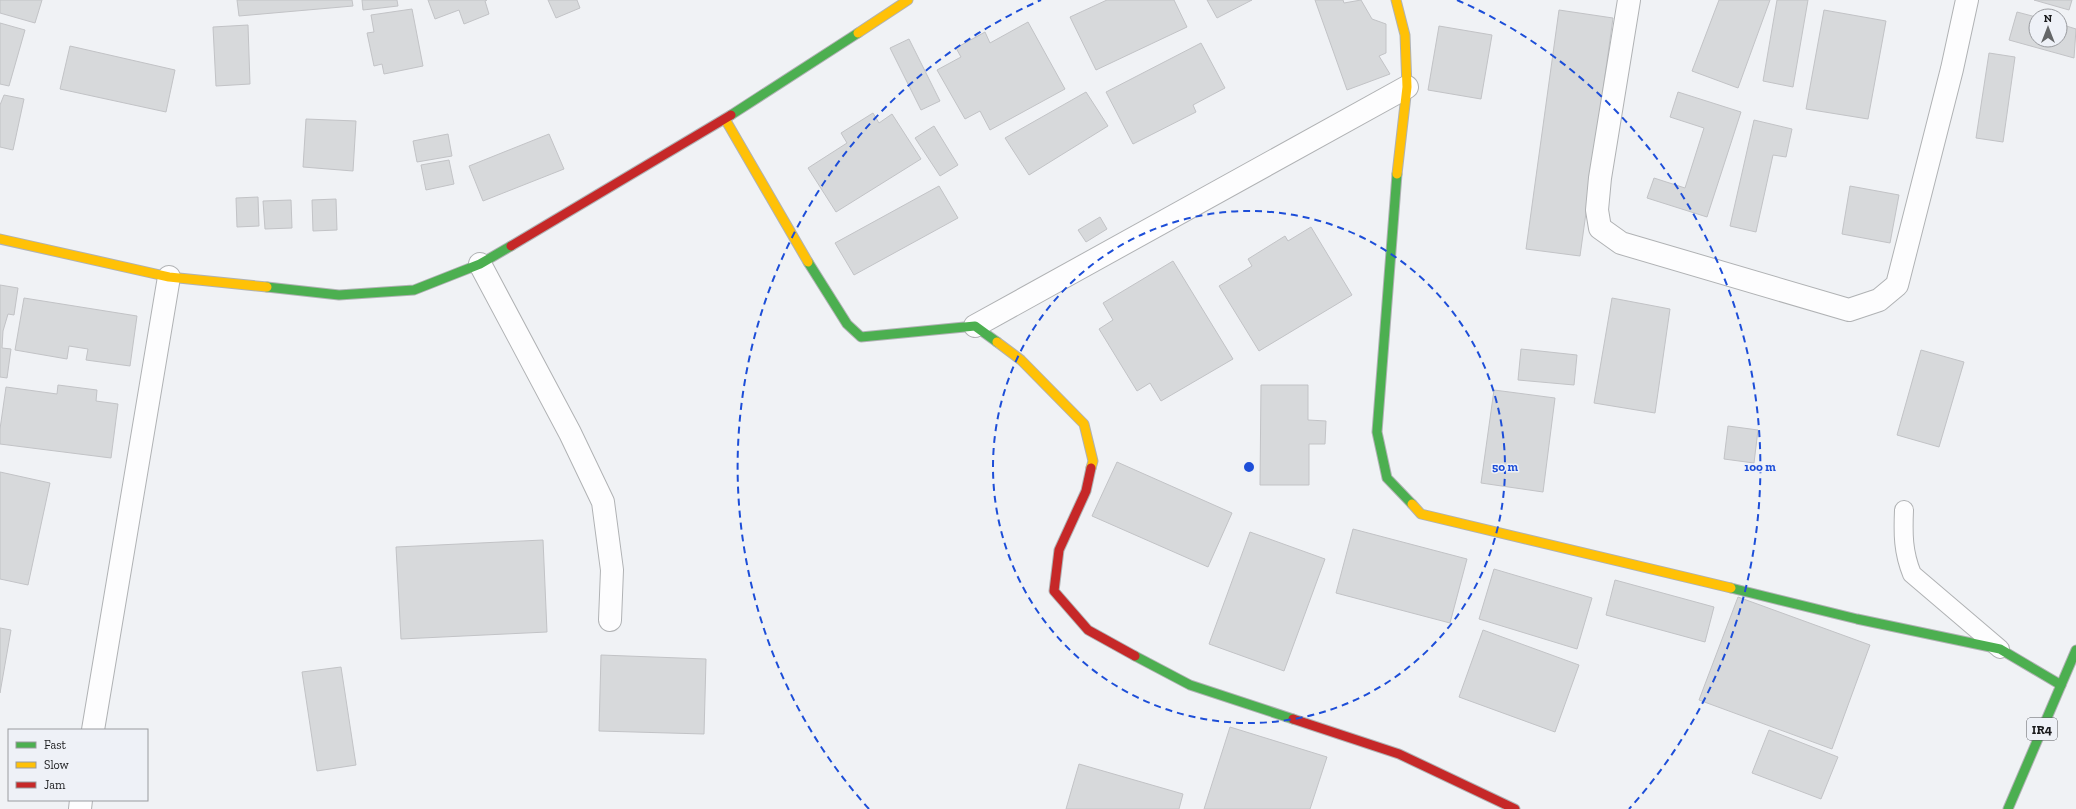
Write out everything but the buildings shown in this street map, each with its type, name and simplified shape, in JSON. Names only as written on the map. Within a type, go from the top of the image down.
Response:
[{"type":"street","points":[[0,240],[169,277],[339,295],[414,290],[480,264],[725,119],[908,0]]},
{"type":"street","points":[[1396,0],[1405,35],[1407,87],[1394,201],[1377,432],[1387,478],[1421,514],[1644,566],[1857,619],[2000,649],[2062,685]]},
{"type":"street","points":[[1629,0],[1600,178],[1597,210],[1600,228],[1621,243],[1849,310],[1879,300],[1897,284],[1952,69],[1967,0]]},
{"type":"street","points":[[725,119],[827,295],[847,324],[861,336],[975,326],[1407,87]]},
{"type":"street","points":[[480,264],[570,433],[603,502],[612,570],[610,620]]},
{"type":"street","points":[[93,729],[169,277]]},
{"type":"street","points":[[975,326],[1021,360],[1084,424],[1093,461],[1086,491],[1058,550],[1054,591],[1088,630],[1190,685],[1399,754],[1515,809]]},
{"type":"street","name":"IR4","points":[[2008,809],[2076,650]]},
{"type":"lane","points":[[1904,510],[1903,539],[1906,558],[1912,574],[2000,649]]},
{"type":"traffic: fast","points":[[731,115],[858,33]]},
{"type":"traffic: fast","points":[[1397,174],[1377,432],[1387,478],[1412,504]]},
{"type":"traffic: fast","points":[[267,287],[339,295],[414,290],[480,264],[511,246]]},
{"type":"traffic: fast","points":[[808,262],[847,324],[861,337],[975,326],[997,342]]},
{"type":"traffic: fast","points":[[1731,588],[1857,619],[2000,649],[2061,685]]},
{"type":"traffic: fast","points":[[2008,809],[2076,650]]},
{"type":"traffic: fast","points":[[1135,656],[1190,685],[1293,719]]},
{"type":"traffic: slow","points":[[858,33],[908,0]]},
{"type":"traffic: slow","points":[[1396,0],[1405,35],[1407,87],[1397,174]]},
{"type":"traffic: slow","points":[[725,119],[808,262]]},
{"type":"traffic: slow","points":[[0,239],[169,277],[267,287]]},
{"type":"traffic: slow","points":[[997,342],[1021,360],[1084,424],[1093,461],[1091,468]]},
{"type":"traffic: slow","points":[[1412,504],[1421,514],[1731,588]]},
{"type":"traffic: jam","points":[[511,246],[731,115]]},
{"type":"traffic: jam","points":[[1091,468],[1086,491],[1059,550],[1054,591],[1088,630],[1135,656]]},
{"type":"traffic: jam","points":[[1293,719],[1399,754],[1515,809]]}]
